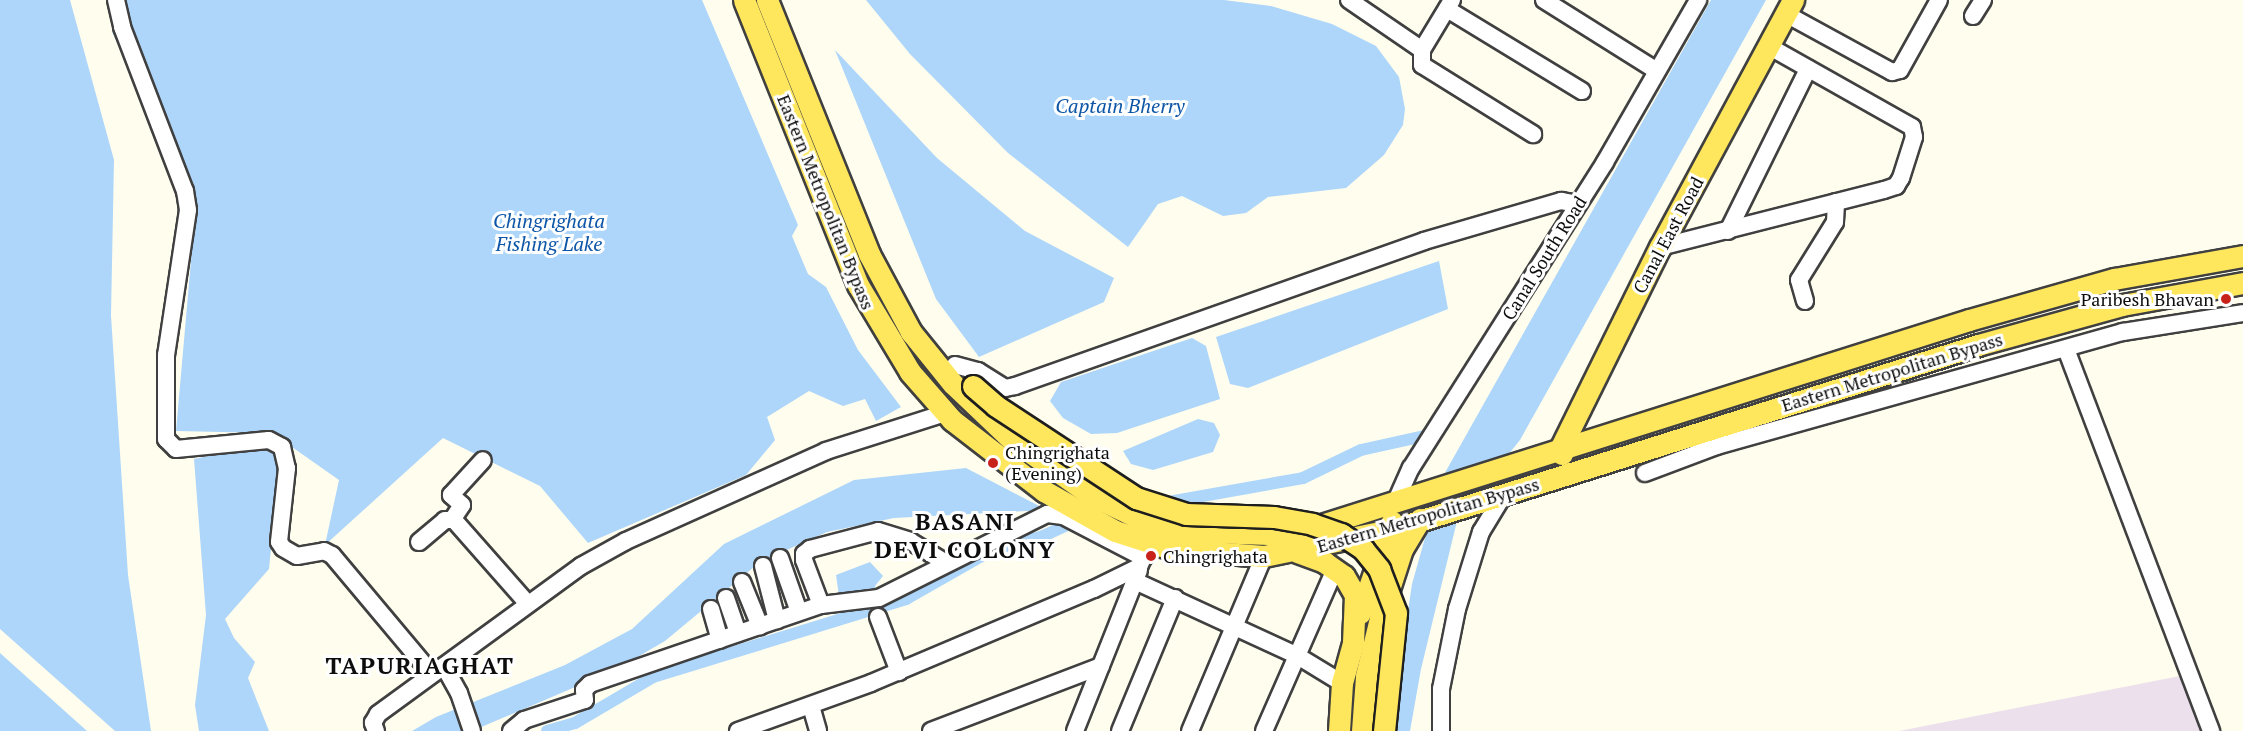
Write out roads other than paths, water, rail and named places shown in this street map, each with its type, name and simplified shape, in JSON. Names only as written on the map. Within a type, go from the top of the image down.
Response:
[{"type":"main road","name":"Eastern Metropolitan Bypass","points":[[744,0],[858,285],[899,356],[949,416],[1044,491],[1111,535],[1142,562],[1195,552],[1264,556],[1296,552],[1390,530],[1978,345],[2122,305],[2243,283]]},
{"type":"main road","name":"Eastern Metropolitan Bypass","points":[[767,0],[878,276],[911,332],[968,390],[1011,439],[1091,495],[1149,523],[1179,531],[1244,535],[1315,527],[1561,447],[1992,313],[2114,279],[2243,256]]},
{"type":"main road","name":"Canal East Road","points":[[1561,447],[1660,247],[1789,7]]},
{"type":"main road","name":"Eastern Metropolitan Bypass","points":[[878,276],[902,298],[955,365],[968,390]]},
{"type":"main road","points":[[968,390],[1136,498],[1186,514],[1274,517],[1312,524],[1341,534],[1363,549],[1379,569],[1396,613],[1384,731]]},
{"type":"main road","points":[[1561,447],[1567,475]]},
{"type":"main road","points":[[1338,731],[1342,683],[1370,579],[1390,530],[1415,496]]},
{"type":"main road","name":"Canal South Road","points":[[1415,496],[1426,517]]},
{"type":"main road","points":[[1362,731],[1366,676],[1381,614],[1399,557],[1426,517]]},
{"type":"main road","points":[[1296,552],[1335,569],[1351,584],[1355,596],[1353,643]]},
{"type":"street","points":[[116,0],[122,27],[185,191],[188,210],[166,355],[166,439],[176,449],[269,440],[282,447],[287,468],[279,542],[297,556],[324,551],[338,560],[438,670],[464,706],[472,731]]},
{"type":"street","points":[[1349,0],[1422,50]]},
{"type":"street","points":[[1544,0],[1657,71]]},
{"type":"street","name":"Canal South Road","points":[[1415,496],[1411,468],[1578,204],[1698,0]]},
{"type":"street","points":[[1789,7],[1892,72],[1900,70],[1939,0]]},
{"type":"street","points":[[1973,16],[1983,0]]},
{"type":"street","points":[[1533,134],[1430,73],[1422,65],[1422,50],[1449,5],[1582,91]]},
{"type":"street","points":[[1660,247],[1896,186],[1914,137],[1912,127],[1768,46]]},
{"type":"street","points":[[1728,231],[1808,69]]},
{"type":"street","points":[[955,365],[978,371],[1005,387],[1016,386],[1424,241],[1561,201],[1578,204]]},
{"type":"street","points":[[1805,301],[1799,280],[1834,222],[1836,202]]},
{"type":"street","points":[[1645,473],[1717,446],[2123,332],[2243,313]]},
{"type":"street","points":[[2066,349],[2211,731]]},
{"type":"street","points":[[1720,425],[1731,429],[1831,404],[1858,406]]},
{"type":"street","points":[[376,731],[373,723],[378,714],[581,567],[653,527],[826,451],[949,416]]},
{"type":"street","points":[[452,520],[462,506],[451,495],[483,460]]},
{"type":"street","points":[[1441,731],[1441,689],[1457,609],[1494,499]]},
{"type":"street","points":[[511,731],[524,720],[585,700],[585,690],[590,684],[821,605],[872,601],[1047,514],[1063,516],[1111,535]]},
{"type":"street","points":[[419,542],[445,520],[452,520],[528,604]]},
{"type":"street","points":[[821,605],[804,560],[804,554],[810,549],[878,531],[910,541],[945,563]]},
{"type":"street","points":[[1190,731],[1264,556]]},
{"type":"street","points":[[780,558],[799,612]]},
{"type":"street","points":[[1142,562],[1175,598],[1296,655],[1342,683]]},
{"type":"street","points":[[1075,731],[1142,562]]},
{"type":"street","points":[[738,731],[899,672],[1142,562]]},
{"type":"street","points":[[763,566],[777,620]]},
{"type":"street","points":[[1264,731],[1335,569]]},
{"type":"street","points":[[742,582],[760,626]]},
{"type":"street","points":[[726,598],[738,633]]},
{"type":"street","points":[[1120,731],[1175,598]]},
{"type":"street","points":[[711,609],[720,639]]},
{"type":"street","points":[[878,617],[899,672]]},
{"type":"street","points":[[931,731],[1101,666]]},
{"type":"street","points":[[811,706],[818,731]]},
{"type":"water","points":[[0,0],[70,0],[114,160],[111,316],[128,575],[151,731],[115,731],[0,629]]},
{"type":"water","name":"Chingrighata Fishing Lake","points":[[118,0],[702,0],[798,225],[792,236],[808,274],[826,287],[858,350],[901,407],[876,421],[865,399],[843,406],[809,391],[767,417],[775,440],[746,475],[588,543],[540,486],[443,438],[325,545],[339,480],[272,433],[176,431],[196,204],[112,32]]},
{"type":"water","name":"Captain Bherry","points":[[866,0],[1224,0],[1271,6],[1332,24],[1376,46],[1399,77],[1405,109],[1403,125],[1384,155],[1346,188],[1268,197],[1246,213],[1223,216],[1182,196],[1158,204],[1128,247],[1008,153],[910,54]]},
{"type":"water","points":[[1711,0],[1766,0],[1520,440],[1458,517],[1421,669],[1410,731],[1390,731],[1412,584],[1442,478]]},
{"type":"water","points":[[835,50],[937,158],[1025,231],[1114,278],[1104,302],[979,357],[936,299]]},
{"type":"water","points":[[1439,261],[1448,309],[1248,388],[1230,384],[1216,337]]},
{"type":"water","points":[[1192,338],[1206,346],[1220,399],[1117,433],[1091,434],[1063,418],[1050,401],[1061,382]]},
{"type":"water","points":[[1198,419],[1214,423],[1220,435],[1213,452],[1153,470],[1131,464],[1123,451]]},
{"type":"water","points":[[260,445],[280,459],[269,569],[225,619],[234,638],[255,662],[248,678],[269,731],[199,731],[195,705],[206,615],[194,459]]},
{"type":"water","points":[[966,468],[1047,510],[894,518],[827,532],[760,562],[665,641],[615,670],[472,731],[412,731],[436,717],[565,665],[632,629],[724,544],[854,480]]},
{"type":"water","points":[[870,562],[883,576],[875,586],[877,596],[839,596],[836,575]]},
{"type":"water","points":[[0,653],[87,731],[0,731]]},
{"type":"waterway","points":[[1163,503],[1303,478],[1361,450],[1433,434]]},
{"type":"waterway","points":[[547,731],[575,723],[653,677],[906,599],[992,550],[1041,537],[1078,520]]},
{"type":"place","name":"Paribesh Bhavan","points":[[2226,299]]},
{"type":"place","name":"Chingrighata (Evening)","points":[[993,463]]},
{"type":"place","name":"Chingrighata","points":[[1151,556]]},
{"type":"district","name":"BASANI DEVI COLONY","points":[[965,536]]},
{"type":"district","name":"TAPURIAGHAT","points":[[420,666]]}]
